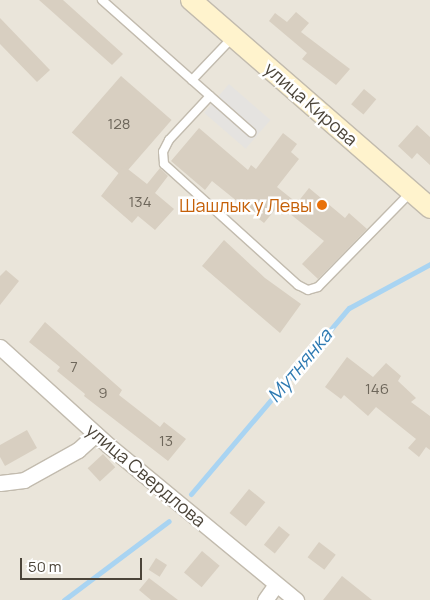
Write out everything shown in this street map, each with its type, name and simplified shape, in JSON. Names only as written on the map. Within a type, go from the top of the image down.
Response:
[{"type":"main road","name":"улица Кирова","points":[[191,0],[430,208]]},
{"type":"street","name":"улица Свердлова","points":[[0,347],[96,434],[296,600]]},
{"type":"street","points":[[0,483],[24,480],[78,450],[96,434]]},
{"type":"street","points":[[265,600],[276,584]]},
{"type":"lane","points":[[102,0],[251,132]]},
{"type":"lane","points":[[192,80],[233,37]]},
{"type":"lane","points":[[210,96],[169,140],[163,152],[164,164],[298,285],[308,290],[318,287],[411,192]]},
{"type":"shaded area","points":[[0,0],[430,0],[430,600],[0,600]]},
{"type":"shaded area","points":[[229,84],[271,120],[246,149],[204,113]]},
{"type":"building","points":[[39,0],[63,0],[123,54],[112,65]]},
{"type":"building","points":[[296,12],[309,23],[301,32],[350,69],[336,85],[302,59],[307,53],[269,21],[275,13],[287,22]]},
{"type":"building","points":[[0,18],[50,70],[37,82],[0,44]]},
{"type":"building","points":[[121,76],[172,120],[122,177],[72,133]]},
{"type":"building","points":[[364,89],[376,99],[363,115],[351,104]]},
{"type":"building","points":[[417,125],[430,137],[430,165],[417,153],[412,159],[398,146]]},
{"type":"building","points":[[199,128],[248,170],[251,165],[256,169],[283,133],[297,144],[291,152],[299,159],[277,187],[297,203],[309,188],[345,218],[349,213],[367,229],[318,279],[302,264],[324,241],[279,205],[264,223],[212,181],[205,190],[171,161]]},
{"type":"building","points":[[124,166],[147,184],[160,168],[168,176],[155,193],[174,209],[155,230],[138,216],[132,223],[101,196]]},
{"type":"building","points":[[224,240],[265,278],[301,304],[280,333],[202,266]]},
{"type":"building","points":[[6,270],[19,281],[0,305],[0,276]]},
{"type":"building","points":[[45,322],[122,390],[119,395],[160,427],[164,422],[186,439],[168,461],[84,396],[85,394],[57,371],[60,367],[29,342]]},
{"type":"building","points":[[347,357],[373,377],[386,363],[401,376],[398,381],[416,398],[411,402],[430,416],[430,450],[426,447],[419,457],[408,448],[416,439],[376,407],[368,416],[344,395],[341,399],[325,387]]},
{"type":"building","points":[[27,430],[37,448],[5,466],[0,457],[0,445]]},
{"type":"building","points":[[103,454],[115,467],[100,481],[88,468]]},
{"type":"building","points":[[249,489],[265,502],[246,526],[229,513]]},
{"type":"building","points":[[279,526],[290,535],[275,553],[264,545]]},
{"type":"building","points":[[319,542],[336,555],[324,570],[308,557]]},
{"type":"building","points":[[202,551],[220,566],[202,587],[184,572]]},
{"type":"building","points":[[156,558],[167,565],[160,577],[149,570]]},
{"type":"building","points":[[342,576],[372,600],[323,600]]},
{"type":"building","points":[[149,578],[178,600],[151,600],[139,590]]},
{"type":"waterway","name":"Мутнянка","points":[[191,494],[349,308],[430,264]]},
{"type":"waterway","name":"Мутнянка","points":[[64,600],[169,521]]},
{"type":"place","name":"Шашлык у Левы","points":[[322,205]]}]
